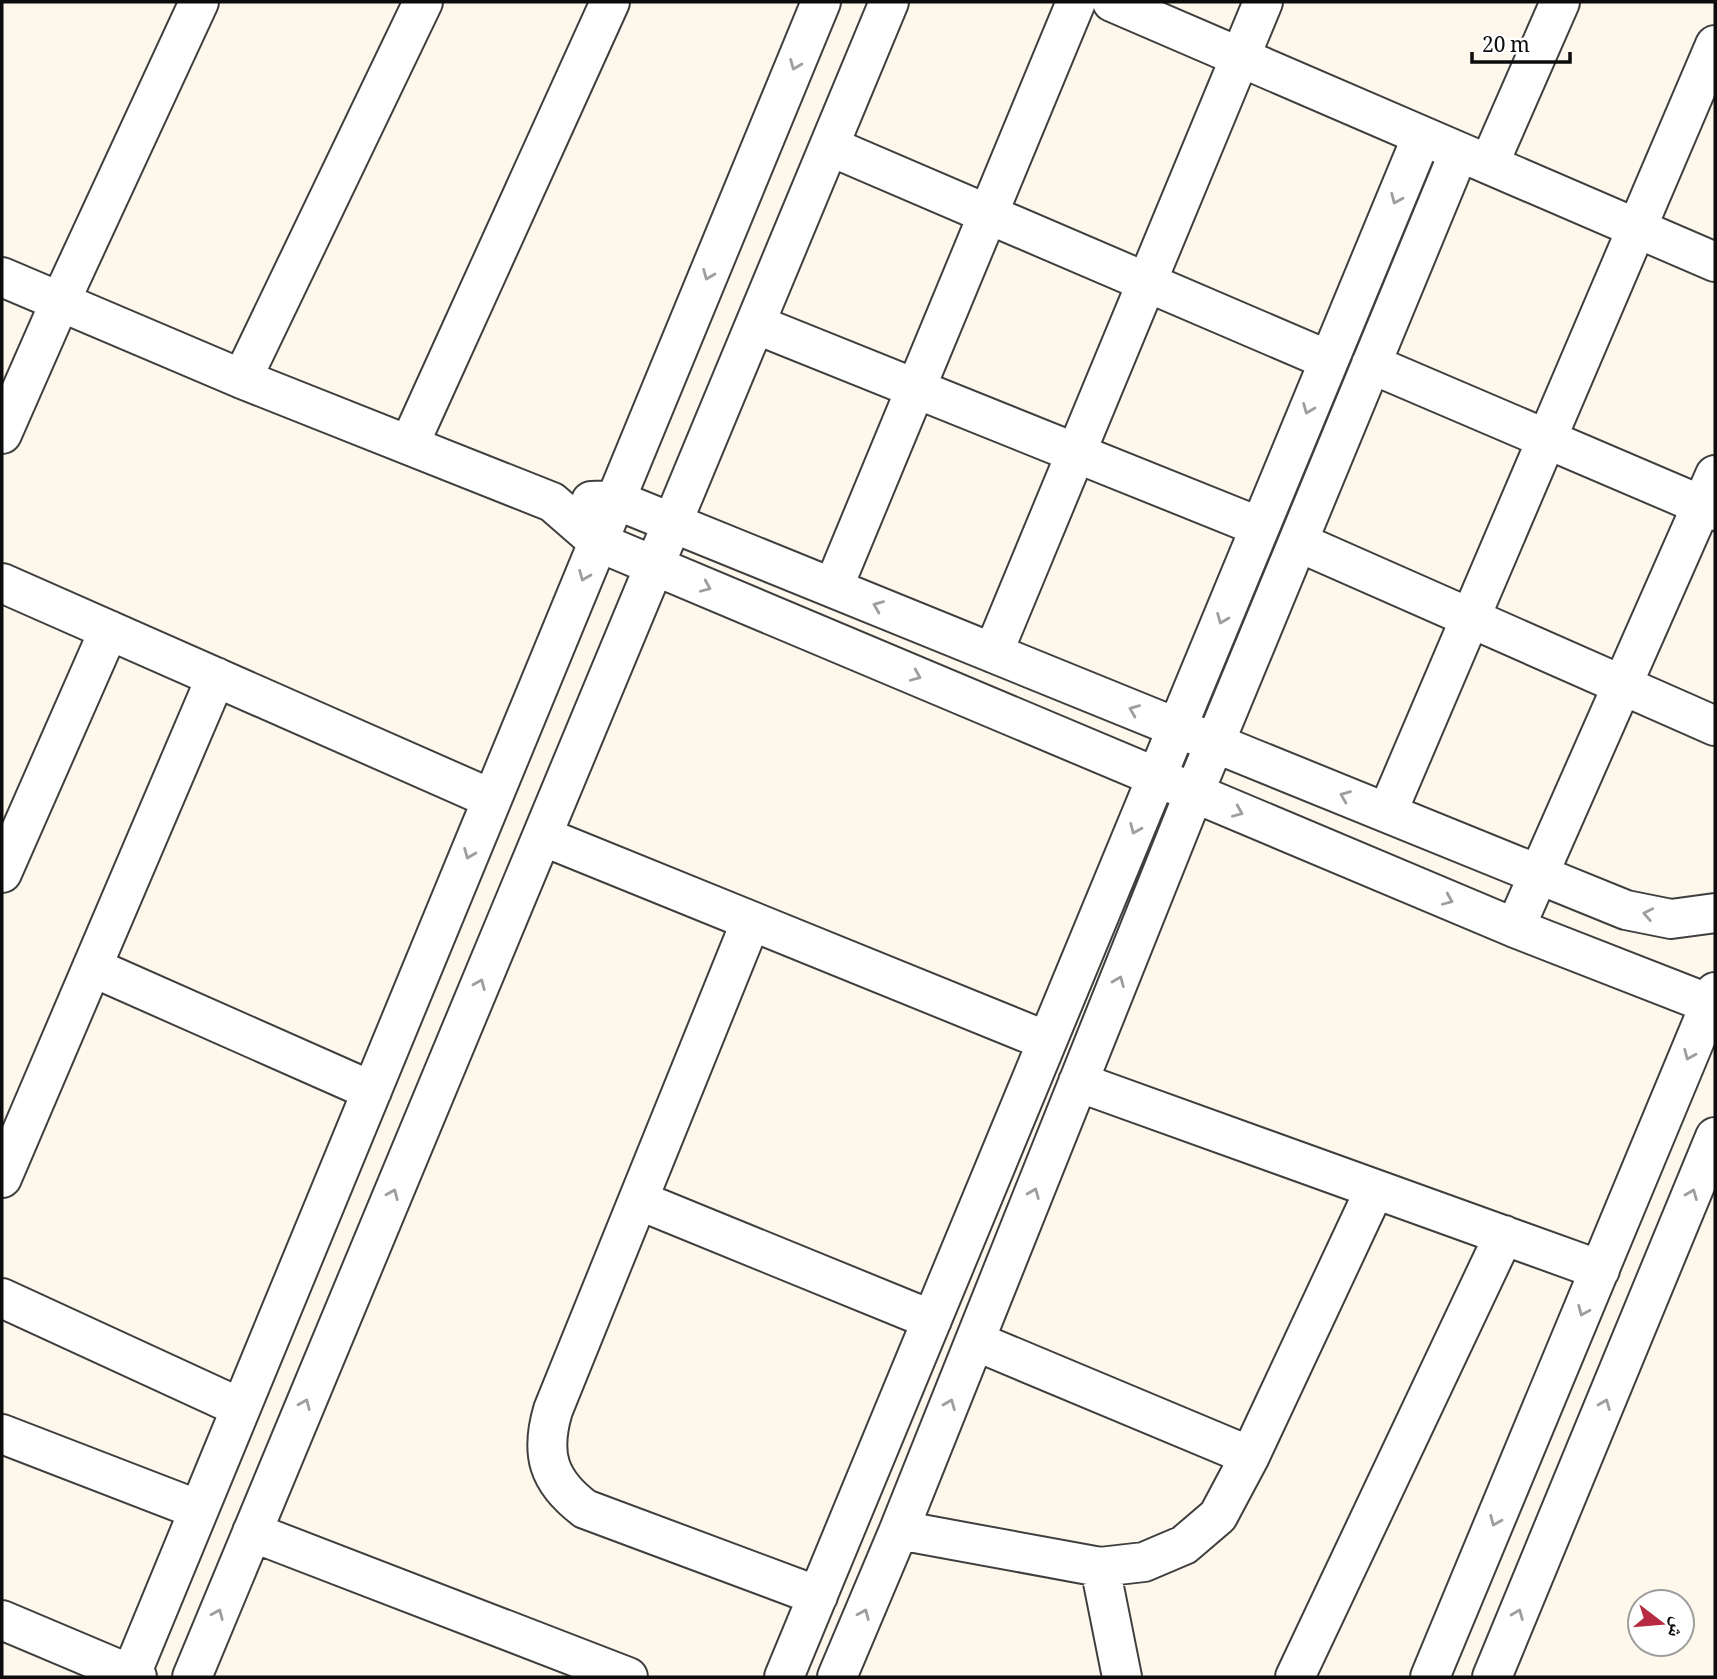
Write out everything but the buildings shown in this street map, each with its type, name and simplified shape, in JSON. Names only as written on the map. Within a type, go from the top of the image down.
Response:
[{"type":"street","points":[[2,434],[199,2]]},
{"type":"street","points":[[242,379],[422,2]]},
{"type":"street","points":[[409,445],[610,2]]},
{"type":"street","points":[[2,1620],[133,1676],[821,2]]},
{"type":"street","points":[[192,1677],[889,2]]},
{"type":"street","points":[[833,588],[1076,2]]},
{"type":"street","points":[[1112,2],[1715,262]]},
{"type":"street","points":[[993,653],[1263,2]]},
{"type":"street","points":[[837,1677],[899,1530],[1194,793],[1371,364],[1474,158],[1560,2]]},
{"type":"street","points":[[1387,813],[1715,45]]},
{"type":"street","points":[[784,1677],[1422,136]]},
{"type":"street","points":[[829,146],[1328,360]]},
{"type":"street","points":[[2,276],[242,379],[552,502],[598,542],[654,566],[1516,928],[1714,1001],[1430,1677]]},
{"type":"street","points":[[755,324],[1260,527]]},
{"type":"street","points":[[1371,364],[1547,439],[1711,497],[1623,685],[1516,928]]},
{"type":"street","points":[[552,502],[616,500],[1626,910],[1671,919],[1715,913]]},
{"type":"street","points":[[1298,541],[1715,726]]},
{"type":"street","points":[[2,583],[492,799]]},
{"type":"street","points":[[2,873],[109,630]]},
{"type":"street","points":[[2,1178],[216,677]]},
{"type":"street","points":[[542,836],[1047,1041]]},
{"type":"street","points":[[751,920],[547,1431],[547,1454],[554,1476],[567,1495],[585,1509],[818,1596]]},
{"type":"street","points":[[92,967],[372,1091]]},
{"type":"street","points":[[1079,1082],[1600,1270]]},
{"type":"street","points":[[1492,1677],[1715,1137]]},
{"type":"street","points":[[899,1530],[1100,1567],[1144,1562],[1184,1545],[1218,1516],[1250,1457],[1375,1189]]},
{"type":"street","points":[[638,1200],[932,1320]]},
{"type":"street","points":[[1295,1677],[1504,1235]]},
{"type":"street","points":[[2,1298],[241,1408]]},
{"type":"street","points":[[975,1341],[1250,1457]]},
{"type":"street","points":[[2,1434],[199,1510]]},
{"type":"street","points":[[252,1532],[628,1677]]},
{"type":"street","points":[[1100,1567],[1122,1677]]}]
